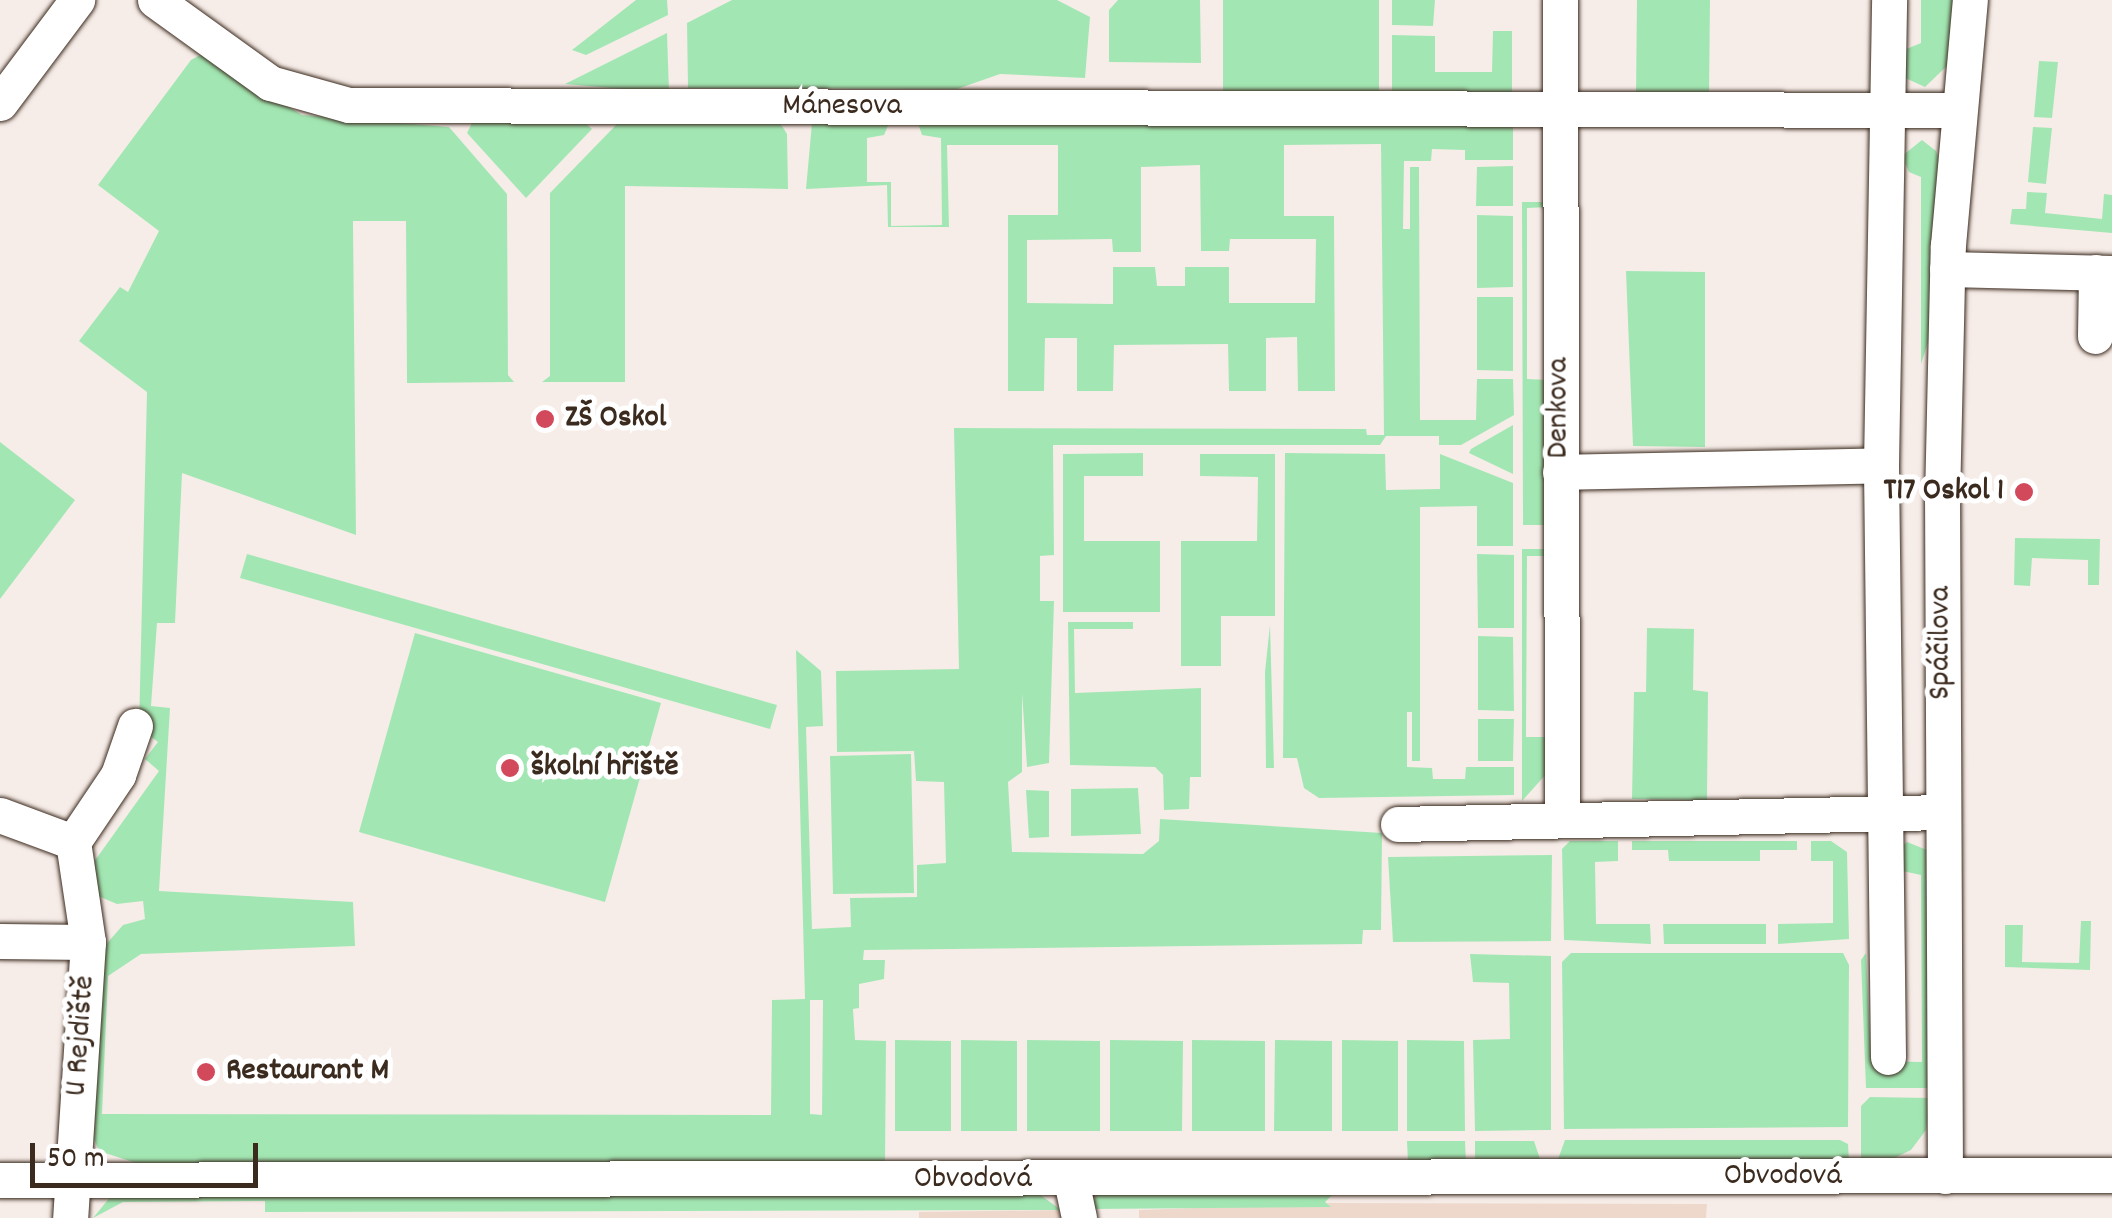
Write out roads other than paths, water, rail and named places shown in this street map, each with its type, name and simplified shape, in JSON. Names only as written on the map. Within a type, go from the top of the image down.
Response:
[{"type":"street","points":[[0,103],[78,0]]},
{"type":"street","name":"Mánesova","points":[[155,0],[270,84],[350,105],[1560,106]]},
{"type":"street","name":"Denkova","points":[[1560,0],[1562,817]]},
{"type":"street","name":"Spáčilova","points":[[1888,1057],[1881,465],[1889,0]]},
{"type":"street","name":"Spáčilova","points":[[1945,1176],[1942,812],[1948,268],[1970,0]]},
{"type":"street","points":[[1560,106],[1958,110]]},
{"type":"street","points":[[1948,268],[2104,272],[2095,336]]},
{"type":"street","points":[[1560,472],[1881,465]]},
{"type":"street","points":[[88,942],[73,842],[118,775],[134,726]]},
{"type":"street","points":[[1398,824],[1562,817],[1942,812]]},
{"type":"street","points":[[0,815],[73,842]]},
{"type":"street","name":"U Rejdiště","points":[[0,941],[88,942],[70,1218]]},
{"type":"street","name":"Obvodová","points":[[0,1180],[2112,1175]]},
{"type":"street","points":[[1072,1180],[1079,1218]]},
{"type":"place","name":"ZŠ Oskol","points":[[545,419]]},
{"type":"place","name":"T17 Oskol 1","points":[[2024,492]]},
{"type":"place","name":"školní hřiště","points":[[510,768]]},
{"type":"place","name":"Restaurant M","points":[[206,1072]]}]
